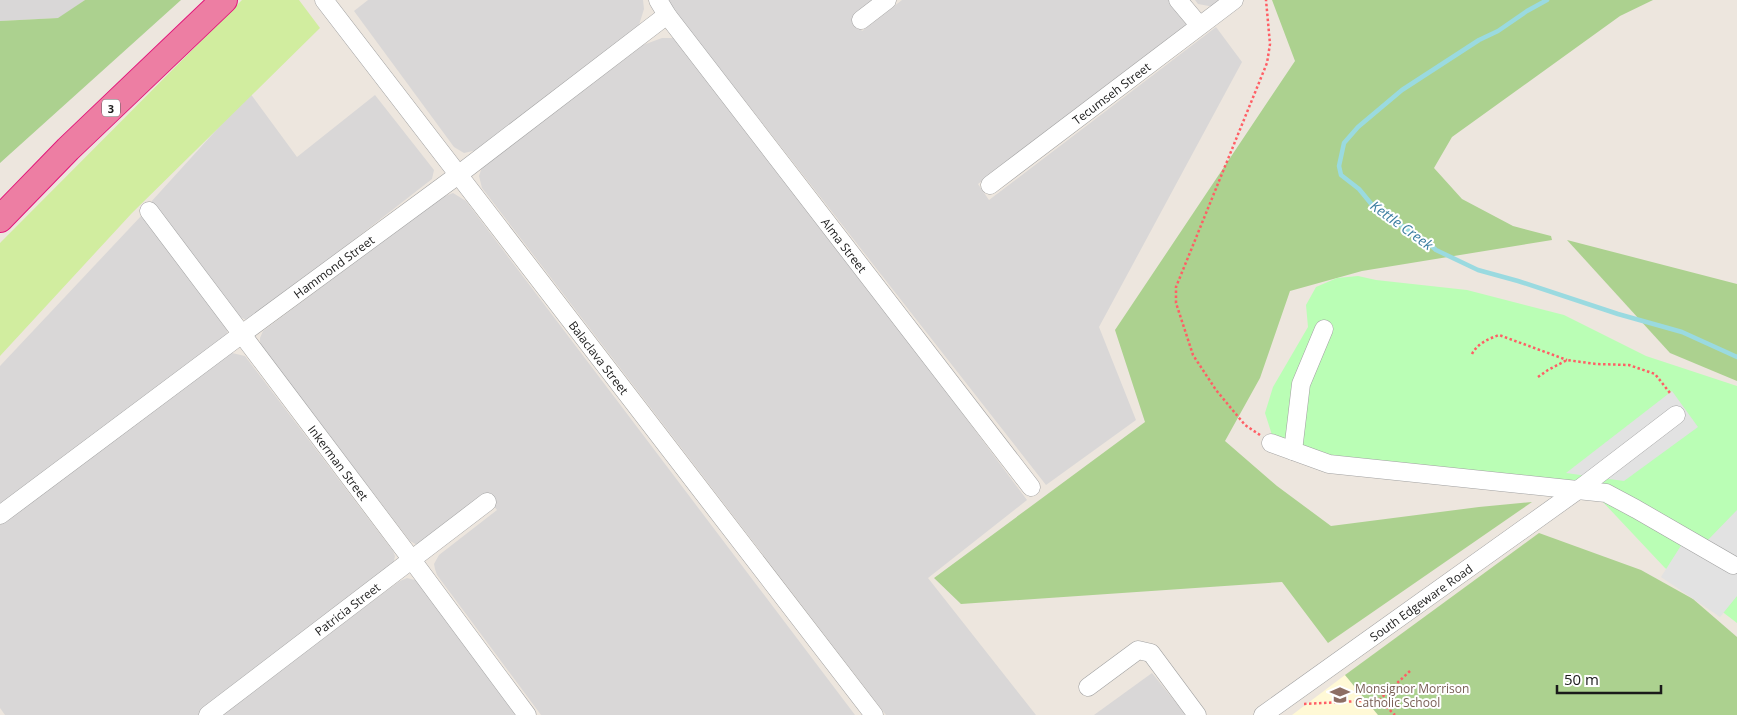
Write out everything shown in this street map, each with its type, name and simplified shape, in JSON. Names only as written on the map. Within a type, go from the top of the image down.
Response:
[{"type":"highway","name":"3","points":[[0,219],[68,149],[224,0]]},
{"type":"street","name":"Alma Street","points":[[658,0],[1032,487]]},
{"type":"street","points":[[861,20],[887,0]]},
{"type":"street","points":[[1178,0],[1199,25]]},
{"type":"street","name":"Tecumseh Street","points":[[990,185],[1234,0]]},
{"type":"street","name":"Balaclava Street","points":[[328,5],[874,715]]},
{"type":"street","name":"Hammond Street","points":[[0,515],[458,175],[668,15]]},
{"type":"street","name":"Inkerman Street","points":[[149,211],[412,560],[526,715]]},
{"type":"street","points":[[1292,451],[1301,384],[1324,329]]},
{"type":"street","name":"South Edgeware Road","points":[[1269,711],[1578,490],[1676,415]]},
{"type":"street","points":[[1271,443],[1328,464],[1606,494],[1636,509],[1733,565]]},
{"type":"street","name":"Patricia Street","points":[[208,715],[487,502]]},
{"type":"street","points":[[1088,686],[1138,650],[1151,653],[1197,715]]},
{"type":"path","points":[[1266,0],[1270,44],[1267,63],[1176,287],[1176,303],[1193,355],[1216,390],[1245,425],[1271,443]]},
{"type":"path","points":[[1472,354],[1475,348],[1488,339],[1499,335],[1567,360],[1596,364],[1629,364],[1655,374],[1670,392]]},
{"type":"path","points":[[1538,377],[1567,360]]},
{"type":"path","points":[[1269,711],[1379,700],[1410,671]]},
{"type":"path","points":[[1379,700],[1395,715]]},
{"type":"shaded area","points":[[0,0],[85,0],[59,18],[0,21]]},
{"type":"shaded area","points":[[368,0],[643,0],[644,9],[639,25],[634,32],[477,150],[464,153],[454,147],[354,11]]},
{"type":"shaded area","points":[[666,0],[878,0],[853,19],[862,31],[902,0],[1176,0],[1187,15],[1186,25],[1181,36],[978,184],[989,200],[1216,27],[1242,62],[1099,327],[1136,420],[1046,485]]},
{"type":"shaded area","points":[[1195,0],[1227,0],[1219,6],[1209,6],[1198,4]]},
{"type":"shaded area","points":[[662,38],[675,38],[692,50],[1027,500],[928,578],[1036,715],[886,715],[482,188],[479,176],[482,167],[643,45]]},
{"type":"shaded area","points":[[250,93],[297,157],[375,95],[434,170],[432,179],[255,317],[246,320],[236,315],[150,203]]},
{"type":"shaded area","points":[[453,193],[466,201],[855,715],[541,715],[437,575],[435,569],[434,564],[439,555],[497,510],[486,497],[417,545],[410,541],[260,342],[263,331],[440,198]]},
{"type":"shaded area","points":[[143,214],[228,326],[227,336],[0,508],[0,366]]},
{"type":"shaded area","points":[[232,353],[245,356],[393,551],[395,556],[393,566],[198,715],[5,715],[0,708],[0,525]]},
{"type":"shaded area","points":[[1672,391],[1698,427],[1624,481],[1566,473]]},
{"type":"shaded area","points":[[1737,510],[1737,596],[1720,617],[1661,577],[1689,533],[1705,543]]},
{"type":"shaded area","points":[[407,578],[415,580],[422,587],[516,715],[221,715],[390,588]]},
{"type":"shaded area","points":[[1152,673],[1186,715],[1094,715]]},
{"type":"shaded area","name":"Monsignor Morrison Catholic School","points":[[1345,675],[1378,715],[1292,715]]},
{"type":"green space","points":[[85,0],[181,0],[0,163],[0,21],[58,18]]},
{"type":"green space","points":[[242,0],[299,0],[320,28],[132,213],[0,356],[0,243]]},
{"type":"green space","points":[[1272,0],[1653,0],[1620,16],[1452,137],[1434,168],[1462,199],[1513,226],[1551,236],[1552,240],[1362,271],[1290,291],[1260,378],[1225,441],[1277,486],[1331,526],[1532,502],[1328,643],[1282,582],[961,604],[934,578],[1145,422],[1115,330],[1295,61]]},
{"type":"green space","points":[[1567,240],[1737,284],[1737,381],[1670,353]]},
{"type":"green space","points":[[1358,276],[1376,280],[1467,290],[1564,315],[1646,356],[1737,386],[1737,623],[1665,568],[1586,484],[1353,470],[1272,435],[1265,413],[1273,387],[1308,327],[1306,305],[1316,287],[1337,278]]},
{"type":"green space","points":[[1539,533],[1641,570],[1693,599],[1737,637],[1737,715],[1378,715],[1345,675]]},
{"type":"waterway","name":"Kettle Creek","points":[[1547,0],[1498,31],[1479,40],[1402,90],[1358,127],[1344,143],[1339,166],[1341,175],[1359,189],[1373,206],[1388,212],[1399,224],[1436,250],[1478,270],[1682,332],[1737,357]]},
{"type":"place","name":"Monsignor Morrison Catholic School","points":[[1340,695]]}]
